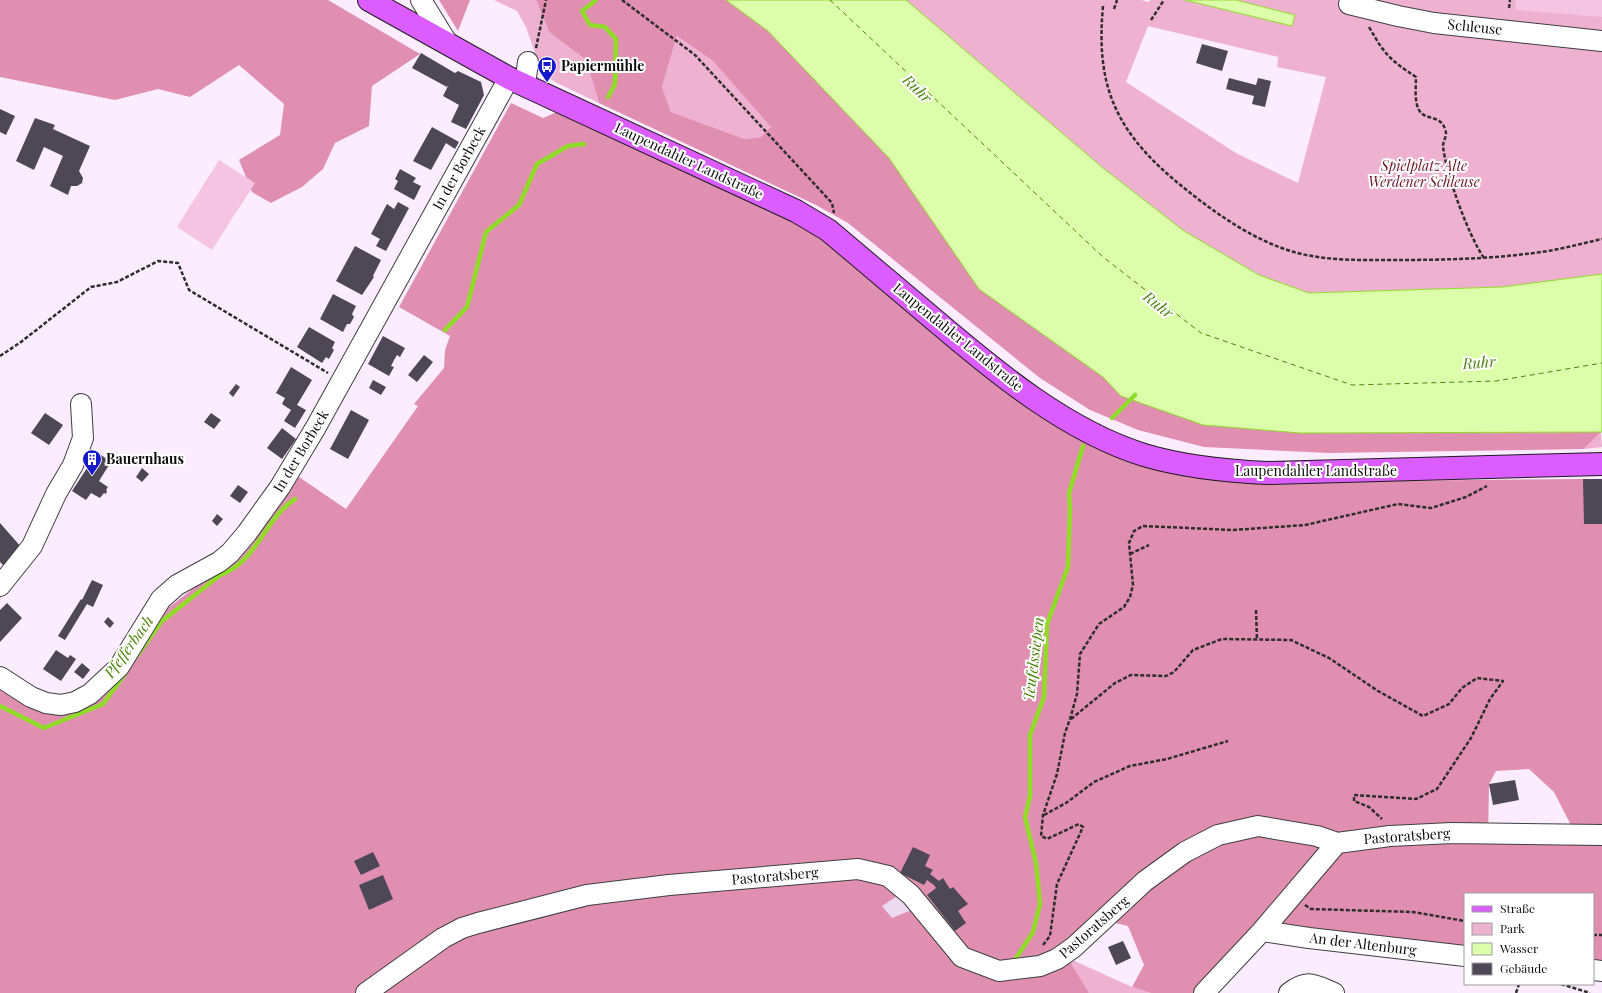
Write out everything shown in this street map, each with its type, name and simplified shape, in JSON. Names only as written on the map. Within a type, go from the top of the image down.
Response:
[{"type":"main road","name":"Laupendahler Landstraße","points":[[370,0],[517,81],[796,211],[828,230],[1005,378],[1080,427],[1106,440],[1144,455],[1202,468],[1267,474],[1602,464]]},
{"type":"street","points":[[421,0],[448,44]]},
{"type":"street","name":"Schleuse","points":[[1352,5],[1434,23],[1602,41]]},
{"type":"street","points":[[517,81],[528,62]]},
{"type":"street","name":"In der Borbeck","points":[[0,677],[32,697],[46,703],[55,704],[75,702],[90,694],[101,686],[119,667],[161,600],[177,585],[219,562],[230,553],[247,533],[280,487],[517,81]]},
{"type":"street","points":[[0,586],[32,546],[56,494],[72,465],[83,438],[81,404]]},
{"type":"street","name":"Pastoratsberg","points":[[366,993],[448,934],[462,928],[587,895],[669,884],[858,869],[888,876],[911,895],[962,957],[999,971],[1040,966],[1057,959],[1074,947],[1145,881],[1185,852],[1218,835],[1258,826],[1317,836],[1337,843],[1390,836],[1452,833],[1602,836]]},
{"type":"street","points":[[1204,993],[1262,931],[1337,843]]},
{"type":"street","name":"An der Altenburg","points":[[1262,931],[1309,938],[1464,956]]},
{"type":"street","points":[[1289,993],[1297,987],[1307,984],[1319,985],[1334,993]]},
{"type":"path","points":[[528,62],[538,45],[546,0]]},
{"type":"path","points":[[622,0],[695,55],[832,203],[835,217],[828,230]]},
{"type":"path","points":[[1114,9],[1117,0]]},
{"type":"path","points":[[1151,20],[1164,0]]},
{"type":"path","points":[[1509,8],[1510,0]]},
{"type":"path","points":[[1352,5],[1391,60],[1416,77],[1416,97],[1419,110],[1424,116],[1436,118],[1446,129],[1446,138],[1443,146],[1450,175],[1470,234],[1484,258]]},
{"type":"path","points":[[1103,6],[1101,54],[1105,80],[1116,111],[1141,146],[1162,169],[1215,211],[1263,240],[1294,252],[1320,258],[1361,260],[1484,258],[1549,251],[1602,239]]},
{"type":"path","points":[[0,356],[21,342],[91,287],[117,282],[158,261],[178,263],[189,290],[342,382]]},
{"type":"path","points":[[1041,949],[1050,936],[1057,884],[1083,827],[1079,824],[1047,839],[1041,836],[1044,816],[1057,774],[1064,733],[1070,719],[1077,694],[1080,654],[1098,624],[1124,607],[1130,597],[1133,585],[1129,543],[1134,531],[1143,526],[1233,530],[1305,525],[1398,504],[1431,508],[1466,497],[1492,484]]},
{"type":"path","points":[[1130,554],[1149,546]]},
{"type":"path","points":[[1256,610],[1257,640]]},
{"type":"path","points":[[1070,719],[1115,683],[1131,675],[1166,676],[1174,672],[1193,650],[1222,639],[1291,640],[1329,658],[1378,691],[1423,716],[1449,704],[1462,688],[1477,678],[1503,681],[1490,699],[1471,738],[1437,789],[1416,799],[1354,795],[1354,801],[1369,807],[1385,822],[1390,836]]},
{"type":"path","points":[[1044,816],[1066,803],[1094,782],[1130,766],[1167,759],[1228,741]]},
{"type":"path","points":[[1292,897],[1311,909],[1413,912],[1464,921]]},
{"type":"path","points":[[1564,985],[1590,993]]},
{"type":"green space","points":[[494,0],[536,0],[549,32],[586,60],[599,103],[557,83],[542,73],[526,27],[517,11]]},
{"type":"green space","name":"Spielplatz Alte Werdener Schleuse","points":[[906,0],[1141,0],[1149,2],[1150,0],[1185,0],[1291,26],[1294,15],[1236,0],[1602,0],[1602,274],[1502,287],[1309,293],[1259,275],[1184,231],[1103,168]],"holes":[[[1148,26],[1278,57],[1277,67],[1326,77],[1298,183],[1236,153],[1126,82]]]},
{"type":"green space","points":[[677,36],[713,61],[772,127],[761,137],[745,139],[671,112],[662,87]]},
{"type":"green space","points":[[1601,432],[1602,447],[1584,449]]},
{"type":"green space","points":[[1068,958],[1132,987],[1151,993],[1089,993]]},
{"type":"shaded area","points":[[0,0],[328,0],[420,54],[372,86],[369,126],[335,143],[323,169],[302,187],[271,203],[252,192],[239,160],[280,135],[284,104],[239,65],[190,97],[158,89],[115,100],[0,77]]},
{"type":"shaded area","points":[[439,0],[470,0],[458,31]]},
{"type":"shaded area","points":[[536,0],[726,0],[768,31],[889,158],[979,289],[1103,377],[1121,396],[1300,433],[1601,432],[1584,449],[1329,453],[1204,447],[1138,430],[1090,410],[1040,378],[848,223],[816,205],[599,103],[586,60],[549,32]],"holes":[[[677,36],[713,61],[771,127],[761,137],[745,139],[671,112],[662,87]]]},
{"type":"shaded area","points":[[1516,0],[1602,0],[1602,17],[1515,10]]},
{"type":"shaded area","points":[[511,103],[543,118],[559,111],[790,216],[826,239],[1117,454],[1269,482],[1583,479],[1602,524],[1602,968],[1594,967],[1594,893],[1464,893],[1464,954],[1251,931],[1193,993],[1151,993],[1132,987],[1144,965],[1128,926],[1098,919],[1068,958],[1089,993],[0,993],[0,683],[70,711],[164,611],[233,558],[299,477],[346,509],[418,406],[414,404],[444,368],[445,350],[450,336],[399,307]],"holes":[[[1529,769],[1554,792],[1578,839],[1488,839],[1489,784],[1496,771]]]},
{"type":"shaded area","points":[[219,160],[255,183],[212,250],[177,227]]},
{"type":"shaded area","points":[[899,892],[914,909],[892,918],[882,906],[897,896]]},
{"type":"water","name":"Ruhr","points":[[726,0],[906,0],[1103,168],[1184,231],[1259,275],[1309,293],[1502,287],[1602,274],[1602,432],[1300,433],[1203,425],[1121,396],[1103,377],[979,289],[889,158],[768,31]]},
{"type":"water","points":[[1185,0],[1236,0],[1295,15],[1292,26]]},
{"type":"building","points":[[1202,44],[1228,51],[1222,71],[1196,63]]},
{"type":"building","points":[[421,53],[455,73],[458,71],[481,82],[484,95],[466,129],[451,122],[459,105],[443,96],[449,84],[447,87],[412,68]]},
{"type":"building","points":[[1229,78],[1256,85],[1258,78],[1271,81],[1265,107],[1252,104],[1254,96],[1226,89]]},
{"type":"building","points":[[0,109],[15,116],[6,135],[0,132]]},
{"type":"building","points":[[35,118],[55,125],[53,129],[90,146],[79,171],[83,178],[82,183],[77,186],[71,186],[68,195],[50,186],[63,156],[44,147],[34,170],[16,161]]},
{"type":"building","points":[[432,127],[459,142],[455,149],[446,143],[431,170],[413,161]]},
{"type":"building","points":[[400,169],[416,178],[413,182],[421,186],[414,200],[394,189],[398,181],[395,179]]},
{"type":"building","points":[[398,202],[409,208],[386,251],[376,246],[380,239],[371,234],[387,204],[394,209]]},
{"type":"building","points":[[355,246],[381,260],[373,276],[374,277],[362,295],[336,281]]},
{"type":"building","points":[[333,294],[356,306],[352,314],[354,317],[350,324],[347,324],[343,332],[320,319]]},
{"type":"building","points":[[309,327],[335,342],[332,348],[334,350],[329,359],[326,357],[322,363],[297,347]]},
{"type":"building","points":[[383,336],[405,348],[400,357],[397,355],[394,360],[391,366],[394,367],[389,376],[368,364]]},
{"type":"building","points":[[424,355],[433,362],[417,382],[408,375]]},
{"type":"building","points":[[291,367],[312,380],[297,405],[306,410],[295,428],[284,421],[291,410],[282,404],[285,398],[276,393]]},
{"type":"building","points":[[373,380],[386,387],[381,395],[369,388]]},
{"type":"building","points":[[236,384],[240,387],[233,397],[229,393]]},
{"type":"building","points":[[351,410],[369,420],[348,459],[330,449]]},
{"type":"building","points":[[45,413],[63,425],[49,445],[31,433]]},
{"type":"building","points":[[211,413],[221,420],[214,429],[204,422]]},
{"type":"building","points":[[282,428],[296,439],[282,459],[267,448]]},
{"type":"building","name":"Bauernhaus","points":[[101,455],[113,463],[110,466],[109,465],[99,481],[108,487],[106,494],[104,493],[100,498],[91,493],[86,500],[72,491],[91,462],[95,464]]},
{"type":"building","points":[[142,468],[149,474],[142,482],[136,477]]},
{"type":"building","points":[[1583,479],[1602,479],[1602,524],[1584,524]]},
{"type":"building","points":[[238,485],[248,492],[240,503],[230,496]]},
{"type":"building","points":[[217,514],[223,519],[217,526],[212,521]]},
{"type":"building","points":[[0,523],[22,548],[3,565],[0,562]]},
{"type":"building","points":[[92,580],[103,585],[93,607],[87,604],[65,640],[58,636],[81,599],[82,600]]},
{"type":"building","points":[[7,603],[22,618],[0,642],[0,610]]},
{"type":"building","points":[[108,617],[114,623],[110,628],[104,622]]},
{"type":"building","points":[[56,650],[68,658],[70,655],[76,659],[61,681],[43,669]]},
{"type":"building","points":[[82,663],[90,670],[83,679],[74,672]]},
{"type":"building","points":[[1515,780],[1519,800],[1493,805],[1489,784]]},
{"type":"building","points":[[913,847],[930,855],[925,866],[933,870],[930,874],[939,881],[943,878],[950,889],[953,887],[968,904],[958,911],[966,923],[955,931],[927,895],[936,888],[934,885],[927,880],[924,885],[900,873]]},
{"type":"building","points":[[373,852],[380,866],[361,875],[354,861]]},
{"type":"building","points":[[383,875],[393,899],[369,910],[359,885]]},
{"type":"building","points":[[1123,941],[1131,958],[1116,965],[1108,947]]},
{"type":"waterway","name":"Pfefferbach","points":[[595,1],[582,11],[590,25],[605,27],[616,39],[615,84],[608,97]]},
{"type":"waterway","name":"Pfefferbach","points":[[445,330],[467,307],[486,232],[519,205],[537,164],[568,146],[584,144]]},
{"type":"waterway","name":"Teufelssiepen","points":[[1112,418],[1135,395]]},
{"type":"waterway","name":"Teufelssiepen","points":[[1013,963],[1033,932],[1040,904],[1036,863],[1025,817],[1030,796],[1030,735],[1044,697],[1047,624],[1068,567],[1070,510],[1069,493],[1083,446]]},
{"type":"waterway","name":"Pfefferbach","points":[[137,656],[161,622],[220,575],[243,561],[276,517],[295,499]]},
{"type":"waterway","name":"Pfefferbach","points":[[0,706],[44,728],[103,704],[125,674]]},
{"type":"ferry route","points":[[830,0],[1103,257],[1201,333],[1352,385],[1496,381],[1602,363]]},
{"type":"place","name":"Papiermühle","points":[[547,83]]},
{"type":"place","name":"Bauernhaus","points":[[92,476]]}]
